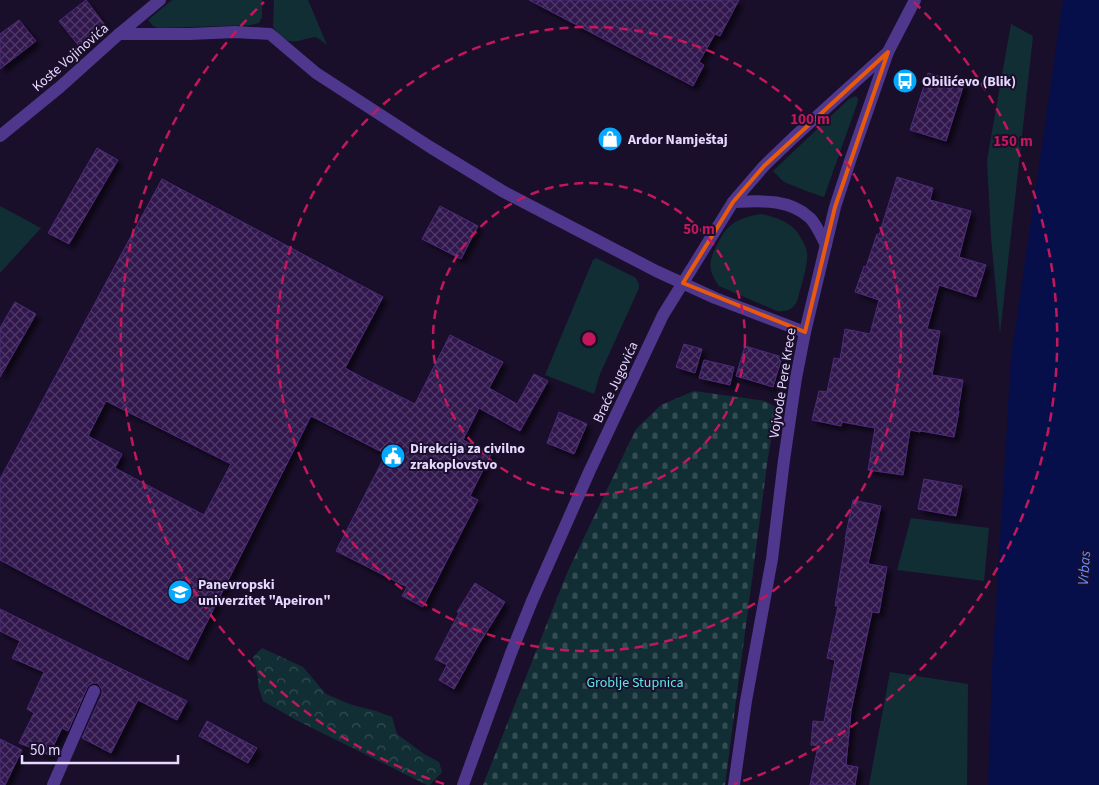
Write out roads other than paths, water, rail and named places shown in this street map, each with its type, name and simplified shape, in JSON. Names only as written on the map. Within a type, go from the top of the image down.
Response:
[{"type":"street","name":"Koste Vojinovića","points":[[0,136],[160,0]]},
{"type":"street","name":"Vojvode Pere Krece","points":[[734,785],[746,700],[772,559],[784,460],[805,332],[835,207],[888,52],[915,0]]},
{"type":"street","points":[[118,34],[236,32],[270,34],[316,73],[430,147],[504,192],[656,271],[715,298],[805,332]]},
{"type":"street","name":"Braće Jugovića","points":[[463,785],[511,653],[590,470],[663,315],[733,202],[764,166],[888,52]]},
{"type":"street","points":[[733,202],[765,201],[785,204],[798,209],[811,219],[826,244]]},
{"type":"street","points":[[53,785],[94,691]]},
{"type":"water","name":"Vrbas","points":[[1063,0],[1099,0],[1099,785],[988,785],[992,670],[1011,358]]},
{"type":"place","name":"Obilićevo (Blik)","points":[[905,81]]},
{"type":"place","name":"Ardor Namještaj","points":[[610,139]]},
{"type":"place","name":"Direkcija za civilno zrakoplovstvo","points":[[393,456]]},
{"type":"place","name":"Panevropski univerzitet \"Apeiron\"","points":[[180,592]]},
{"type":"park label","name":"Groblje Stupnica","points":[[635,682]]}]
